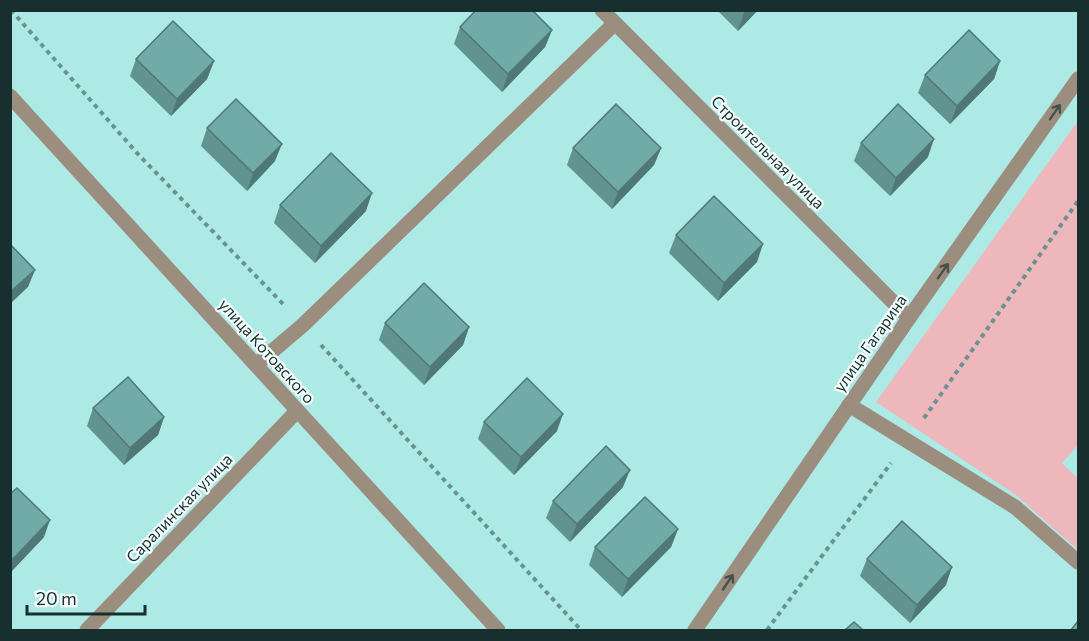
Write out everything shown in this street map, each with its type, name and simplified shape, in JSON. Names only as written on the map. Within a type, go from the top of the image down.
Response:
[{"type":"street","name":"Строительная улица","points":[[602,10],[909,318]]},
{"type":"street","points":[[256,365],[303,325],[614,24]]},
{"type":"street","name":"улица Гагарина","points":[[695,630],[909,318],[1078,79]]},
{"type":"street","name":"улица Котовского","points":[[10,96],[498,630]]},
{"type":"street","points":[[849,405],[1015,507],[1078,562]]},
{"type":"street","name":"Саралинская улица","points":[[87,630],[297,411]]},
{"type":"shaded area","points":[[1078,121],[1078,445],[1062,463],[1078,479],[1078,550],[1016,495],[876,402]]},
{"type":"building","points":[[476,10],[532,10],[552,30],[508,74],[460,27]]},
{"type":"building","points":[[173,21],[214,61],[177,99],[136,59]]},
{"type":"building","points":[[969,30],[1000,61],[957,106],[925,75]]},
{"type":"building","points":[[236,99],[282,144],[253,173],[207,128]]},
{"type":"building","points":[[616,104],[661,148],[618,192],[573,148]]},
{"type":"building","points":[[898,104],[934,139],[896,178],[861,143]]},
{"type":"building","points":[[331,153],[372,193],[321,246],[280,205]]},
{"type":"building","points":[[714,196],[763,244],[724,283],[676,235]]},
{"type":"building","points":[[10,244],[35,270],[10,292]]},
{"type":"building","points":[[424,283],[469,327],[430,367],[385,323]]},
{"type":"building","points":[[128,377],[164,417],[130,448],[93,408]]},
{"type":"building","points":[[527,378],[563,414],[521,457],[484,422]]},
{"type":"building","points":[[606,446],[630,470],[577,524],[553,501]]},
{"type":"building","points":[[17,488],[50,520],[13,559],[10,557],[10,494]]},
{"type":"building","points":[[645,497],[678,529],[628,579],[595,547]]},
{"type":"building","points":[[902,521],[952,567],[917,605],[867,559]]},
{"type":"building","points":[[1078,621],[1078,630],[1071,630]]},
{"type":"building","points":[[854,622],[863,630],[845,630]]}]
